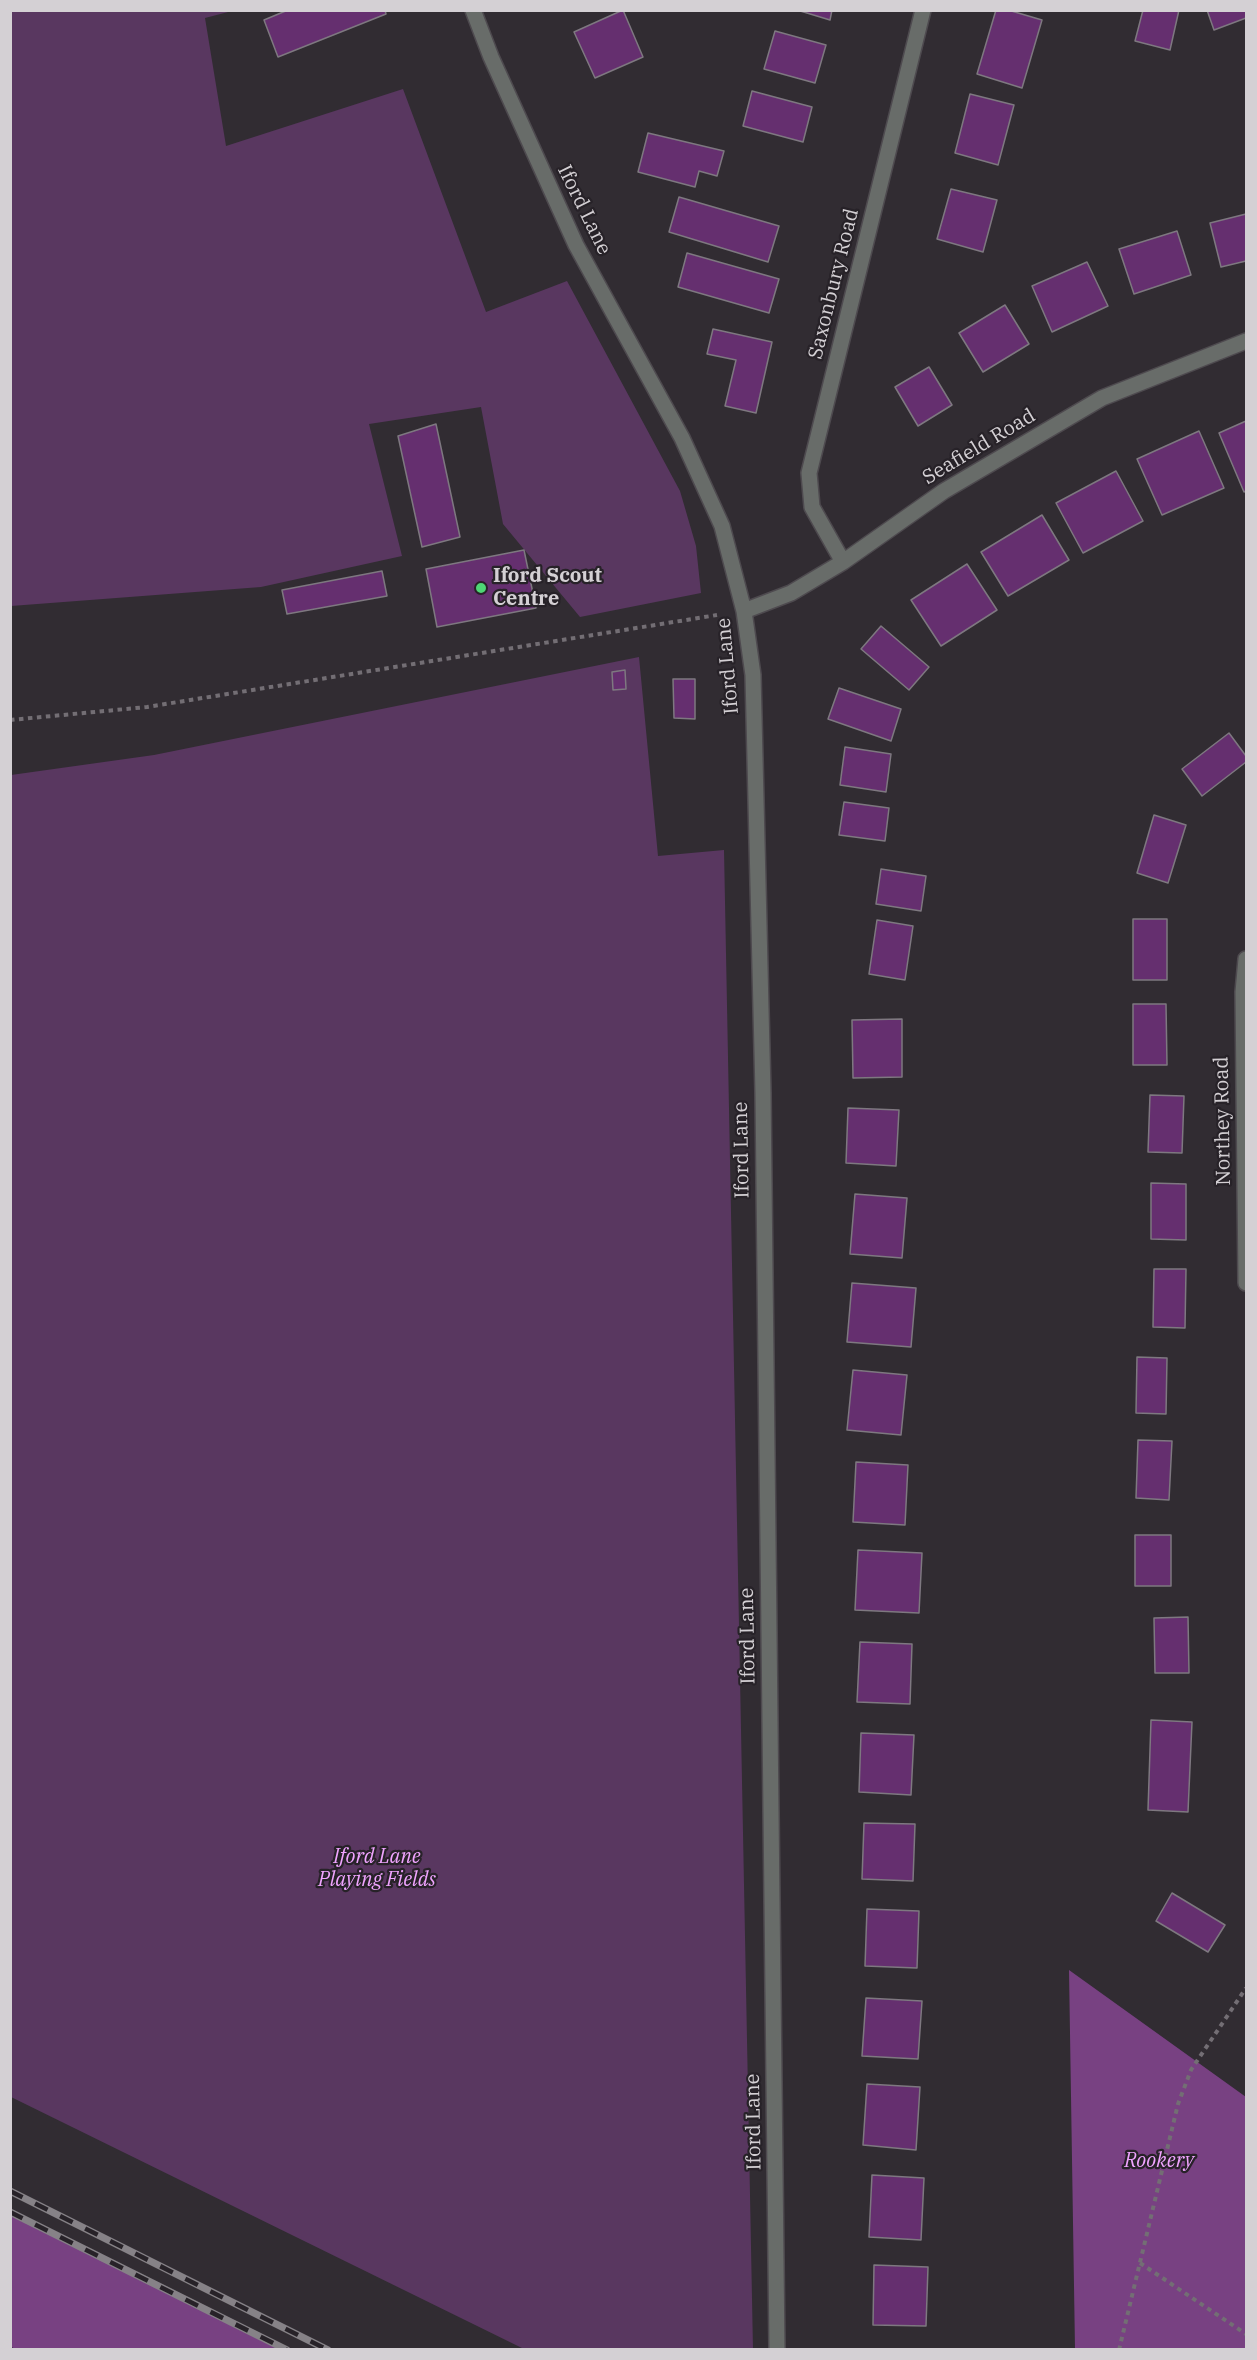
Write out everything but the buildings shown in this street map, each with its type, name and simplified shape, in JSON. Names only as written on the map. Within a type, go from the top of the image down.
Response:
[{"type":"street","name":"Iford Lane","points":[[473,10],[491,57],[576,245],[682,438],[722,526],[744,610],[753,675],[763,1093],[777,2349]]},
{"type":"street","name":"Saxonbury Road","points":[[843,562],[812,507],[810,473],[923,10]]},
{"type":"street","name":"Seafield Road","points":[[744,610],[791,593],[843,562],[944,491],[1102,398],[1246,341]]},
{"type":"street","name":"Northey Road","points":[[1246,959],[1243,992],[1246,1283]]},
{"type":"path","points":[[10,720],[147,707],[744,610]]},
{"type":"path","points":[[1119,2349],[1178,2104],[1191,2070],[1246,1988]]},
{"type":"path","points":[[1140,2263],[1246,2334]]},
{"type":"green space","points":[[11,10],[232,11],[205,18],[226,146],[403,89],[486,312],[567,281],[680,491],[696,546],[701,593],[580,617],[503,524],[481,407],[369,424],[402,556],[261,587],[11,606]]},
{"type":"green space","name":"Iford Lane Playing Fields","points":[[639,657],[658,856],[724,850],[753,2349],[524,2349],[11,2097],[11,775],[154,755]]},
{"type":"green space","name":"Rookery","points":[[1069,1970],[1246,2097],[1246,2349],[1075,2349]]},
{"type":"green space","points":[[11,2212],[287,2349],[15,2349],[10,2346]]},
{"type":"railway","points":[[10,2191],[328,2350]]},
{"type":"railway","points":[[10,2212],[287,2350]]},
{"type":"place","name":"Iford Scout Centre","points":[[481,588]]}]
